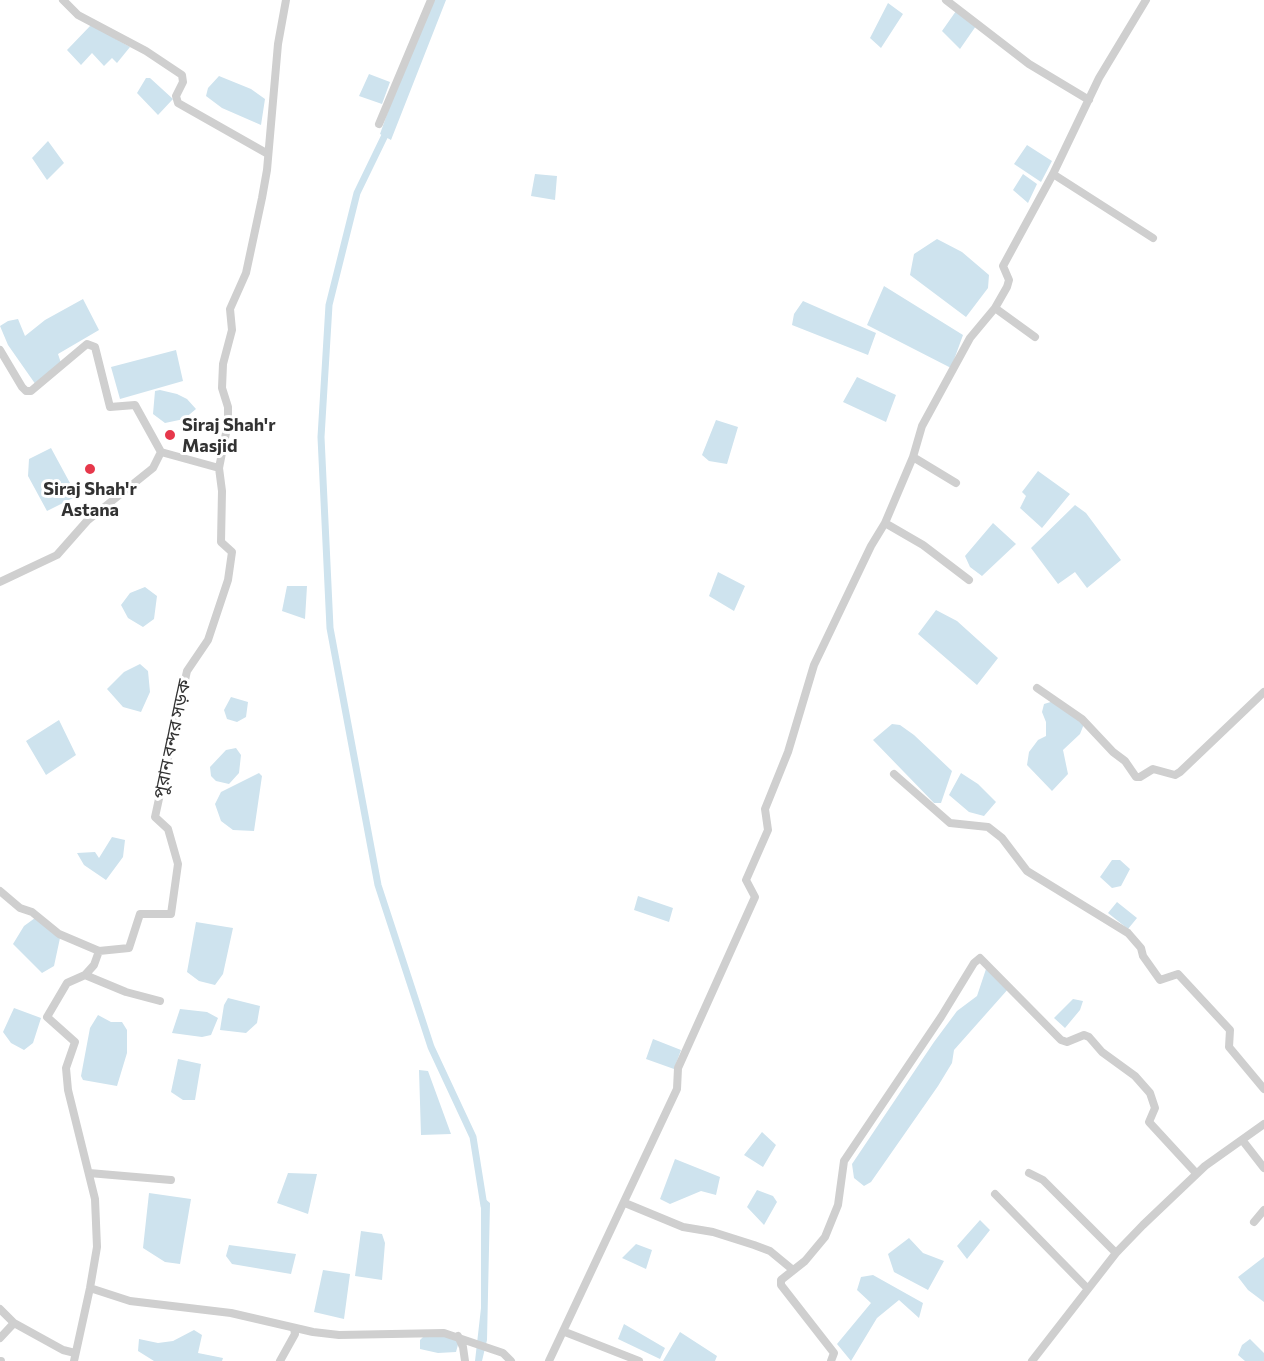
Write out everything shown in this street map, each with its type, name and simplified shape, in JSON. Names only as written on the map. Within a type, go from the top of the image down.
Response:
[{"type":"street","points":[[63,0],[78,15],[146,51],[182,75],[183,82],[176,96],[178,103],[268,154]]},
{"type":"street","points":[[0,350],[22,387],[31,391],[87,344],[92,344],[95,347],[110,407],[135,405],[161,452],[219,468],[228,423],[228,407],[222,388],[223,364],[232,330],[230,309],[249,262],[268,154],[278,44],[286,0]]},
{"type":"street","points":[[379,124],[431,0]]},
{"type":"street","points":[[946,0],[1029,64],[1089,100]]},
{"type":"street","points":[[549,1361],[677,1089],[678,1068],[754,897],[746,880],[768,830],[765,809],[788,752],[814,665],[871,546],[885,523],[914,458],[922,426],[970,338],[994,308],[1009,280],[1003,266],[1053,174],[1099,78],[1146,0]]},
{"type":"street","points":[[1053,174],[1153,238]]},
{"type":"street","points":[[994,308],[1035,337]]},
{"type":"street","points":[[0,582],[57,555],[87,521],[153,468],[161,452]]},
{"type":"street","points":[[914,458],[956,483]]},
{"type":"street","name":"পুরান বন্দর সড়ক","points":[[99,951],[129,948],[140,914],[170,915],[172,913],[178,864],[168,829],[155,818],[187,670],[208,640],[228,580],[232,552],[221,542],[222,490],[219,468]]},
{"type":"street","points":[[885,523],[923,545],[969,580]]},
{"type":"street","points":[[1036,688],[1082,719],[1125,761],[1132,773],[1140,777],[1153,769],[1175,775],[1180,772],[1264,692]]},
{"type":"street","points":[[894,774],[950,824],[979,825],[996,832],[1027,871],[1128,933],[1160,980],[1178,974],[1230,1030],[1229,1047],[1264,1089]]},
{"type":"street","points":[[0,891],[20,908],[32,912],[59,934],[99,951],[94,965],[85,975],[67,983],[47,1017],[75,1042],[66,1068],[68,1090],[95,1199],[97,1247],[74,1357],[14,1323],[0,1310]]},
{"type":"street","points":[[831,1361],[834,1353],[780,1283],[793,1269],[805,1261],[825,1237],[838,1205],[844,1161],[941,1017],[974,963],[980,958],[1061,1040],[1067,1042],[1084,1035],[1089,1037],[1102,1052],[1135,1076],[1150,1094],[1155,1108],[1149,1122],[1196,1173]]},
{"type":"street","points":[[85,975],[126,992],[160,1000]]},
{"type":"street","points":[[1032,1361],[1116,1253],[1196,1173],[1264,1124]]},
{"type":"street","points":[[1243,1141],[1264,1168]]},
{"type":"street","points":[[90,1173],[171,1180]]},
{"type":"street","points":[[1029,1173],[1043,1180],[1116,1253]]},
{"type":"street","points":[[995,1194],[1087,1288]]},
{"type":"street","points":[[625,1203],[683,1227],[713,1232],[762,1248],[793,1269]]},
{"type":"street","points":[[1254,1222],[1264,1210]]},
{"type":"street","points":[[90,1288],[130,1301],[202,1308],[294,1328],[339,1335],[444,1333],[503,1353],[511,1361]]},
{"type":"street","points":[[0,1338],[14,1323]]},
{"type":"street","points":[[280,1361],[295,1334],[294,1328]]},
{"type":"street","points":[[564,1332],[639,1361]]},
{"type":"street","points":[[458,1336],[463,1347],[465,1361]]},
{"type":"water","points":[[434,0],[446,0],[391,140],[380,134],[404,66]]},
{"type":"water","points":[[888,3],[903,14],[881,48],[870,38]]},
{"type":"water","points":[[956,11],[976,26],[960,49],[942,31]]},
{"type":"water","points":[[91,25],[130,47],[117,63],[112,58],[104,66],[92,53],[81,65],[67,50]]},
{"type":"water","points":[[369,74],[390,82],[382,104],[359,96]]},
{"type":"water","points":[[219,76],[251,89],[265,99],[261,125],[222,108],[206,96],[208,88]]},
{"type":"water","points":[[146,78],[150,78],[173,99],[158,115],[137,93]]},
{"type":"water","points":[[48,141],[64,163],[47,180],[32,158]]},
{"type":"water","points":[[1027,145],[1052,161],[1041,182],[1014,164]]},
{"type":"water","points":[[535,174],[557,176],[555,200],[531,196]]},
{"type":"water","points":[[1023,174],[1037,184],[1028,203],[1013,190]]},
{"type":"water","points":[[937,239],[962,252],[989,275],[988,288],[966,317],[910,275],[914,254]]},
{"type":"water","points":[[884,286],[963,335],[951,368],[867,325]]},
{"type":"water","points":[[83,299],[99,330],[58,354],[61,363],[36,385],[8,345],[0,326],[18,319],[25,336],[45,320]]},
{"type":"water","points":[[803,301],[876,333],[868,355],[792,325],[794,314]]},
{"type":"water","points":[[176,350],[183,381],[120,399],[111,367]]},
{"type":"water","points":[[857,377],[896,395],[886,422],[843,402]]},
{"type":"water","points":[[160,390],[187,399],[196,409],[184,419],[165,423],[153,414],[155,391]]},
{"type":"water","points":[[716,420],[738,427],[727,464],[709,461],[702,455]]},
{"type":"water","points":[[51,448],[77,496],[47,511],[28,476],[29,459]]},
{"type":"water","points":[[1038,471],[1070,494],[1042,528],[1020,508],[1026,496],[1022,492]]},
{"type":"water","points":[[1075,505],[1086,513],[1121,560],[1087,588],[1075,572],[1058,584],[1031,548]]},
{"type":"water","points":[[993,523],[1016,544],[982,576],[970,567],[965,556]]},
{"type":"water","points":[[718,572],[745,586],[734,611],[709,596]]},
{"type":"water","points":[[287,586],[307,586],[305,619],[282,611]]},
{"type":"water","points":[[145,587],[157,596],[154,619],[143,627],[128,618],[121,605],[130,593]]},
{"type":"water","points":[[936,610],[957,621],[998,658],[977,685],[918,634]]},
{"type":"water","points":[[140,664],[148,671],[150,692],[141,712],[123,707],[107,689],[124,672]]},
{"type":"water","points":[[231,697],[248,702],[246,717],[237,722],[227,719],[224,710]]},
{"type":"water","points":[[1054,701],[1084,724],[1080,734],[1063,750],[1068,774],[1052,791],[1027,765],[1029,752],[1038,740],[1046,736],[1046,722],[1042,712],[1044,704]]},
{"type":"water","points":[[59,720],[76,755],[46,775],[26,741]]},
{"type":"water","points":[[892,724],[900,725],[914,735],[952,771],[941,803],[934,803],[873,740]]},
{"type":"water","points":[[236,748],[241,755],[239,773],[229,784],[216,781],[211,776],[210,767],[226,750]]},
{"type":"water","points":[[259,773],[262,776],[254,831],[233,830],[221,821],[215,804],[221,792]]},
{"type":"water","points":[[961,773],[978,784],[996,802],[984,816],[969,812],[949,795]]},
{"type":"water","points":[[112,837],[125,840],[123,857],[106,880],[84,865],[77,853],[95,852],[99,858]]},
{"type":"water","points":[[1112,860],[1120,860],[1130,869],[1121,886],[1112,888],[1100,877]]},
{"type":"water","points":[[638,896],[673,908],[669,922],[634,910]]},
{"type":"water","points":[[1117,902],[1137,918],[1128,929],[1108,913]]},
{"type":"water","points":[[35,918],[60,938],[54,966],[42,973],[13,944],[24,926]]},
{"type":"water","points":[[196,922],[233,928],[223,974],[215,985],[199,981],[187,972]]},
{"type":"water","points":[[986,969],[1009,988],[954,1050],[952,1063],[938,1086],[871,1182],[864,1186],[854,1178],[852,1164],[957,1011],[977,996]]},
{"type":"water","points":[[228,998],[260,1006],[257,1023],[246,1033],[220,1030],[224,1005]]},
{"type":"water","points":[[1073,999],[1083,1001],[1080,1010],[1065,1028],[1054,1018]]},
{"type":"water","points":[[14,1008],[41,1018],[33,1043],[24,1050],[11,1043],[3,1032]]},
{"type":"water","points":[[180,1009],[207,1012],[218,1018],[211,1035],[202,1037],[172,1033]]},
{"type":"water","points":[[98,1015],[111,1022],[122,1022],[127,1030],[127,1053],[117,1086],[83,1080],[81,1076],[90,1028]]},
{"type":"water","points":[[653,1039],[681,1050],[674,1069],[646,1059]]},
{"type":"water","points":[[178,1059],[201,1064],[195,1100],[183,1100],[171,1092]]},
{"type":"water","points":[[419,1070],[428,1071],[451,1134],[421,1135]]},
{"type":"water","points":[[762,1132],[776,1145],[763,1167],[744,1155]]},
{"type":"water","points":[[675,1159],[720,1177],[716,1195],[701,1191],[670,1204],[660,1199]]},
{"type":"water","points":[[288,1173],[317,1174],[308,1214],[277,1203]]},
{"type":"water","points":[[757,1190],[773,1196],[777,1202],[764,1225],[747,1207]]},
{"type":"water","points":[[149,1193],[191,1199],[180,1264],[165,1262],[143,1248]]},
{"type":"water","points":[[484,1198],[490,1203],[487,1340],[482,1361],[475,1361],[481,1308],[481,1205]]},
{"type":"water","points":[[980,1220],[990,1230],[967,1259],[957,1246]]},
{"type":"water","points":[[361,1231],[382,1234],[385,1243],[382,1280],[355,1276]]},
{"type":"water","points":[[909,1238],[923,1253],[944,1261],[928,1290],[894,1272],[888,1254]]},
{"type":"water","points":[[636,1244],[652,1250],[646,1269],[622,1258]]},
{"type":"water","points":[[229,1245],[296,1254],[291,1274],[232,1264],[226,1256]]},
{"type":"water","points":[[1264,1257],[1264,1302],[1248,1290],[1238,1277]]},
{"type":"water","points":[[323,1270],[350,1274],[344,1319],[314,1312]]},
{"type":"water","points":[[873,1275],[923,1303],[919,1318],[899,1300],[877,1318],[851,1361],[837,1344],[871,1303],[857,1290],[861,1277]]},
{"type":"water","points":[[624,1324],[665,1348],[660,1359],[618,1339]]},
{"type":"water","points":[[194,1330],[202,1335],[198,1353],[223,1358],[222,1361],[154,1361],[138,1351],[139,1339],[158,1343],[173,1341]]},
{"type":"water","points":[[680,1332],[717,1356],[715,1361],[663,1361]]},
{"type":"water","points":[[449,1334],[459,1341],[456,1352],[438,1353],[420,1349],[420,1340],[423,1337]]},
{"type":"water","points":[[1250,1339],[1264,1353],[1264,1361],[1245,1361],[1238,1355],[1242,1345]]},
{"type":"waterway","points":[[388,129],[357,193],[329,305],[321,437],[330,628],[378,885],[431,1047],[473,1137],[484,1206]]},
{"type":"place","name":"Siraj Shah'r Masjid","points":[[170,435]]},
{"type":"place","name":"Siraj Shah'r Astana","points":[[90,469]]}]
